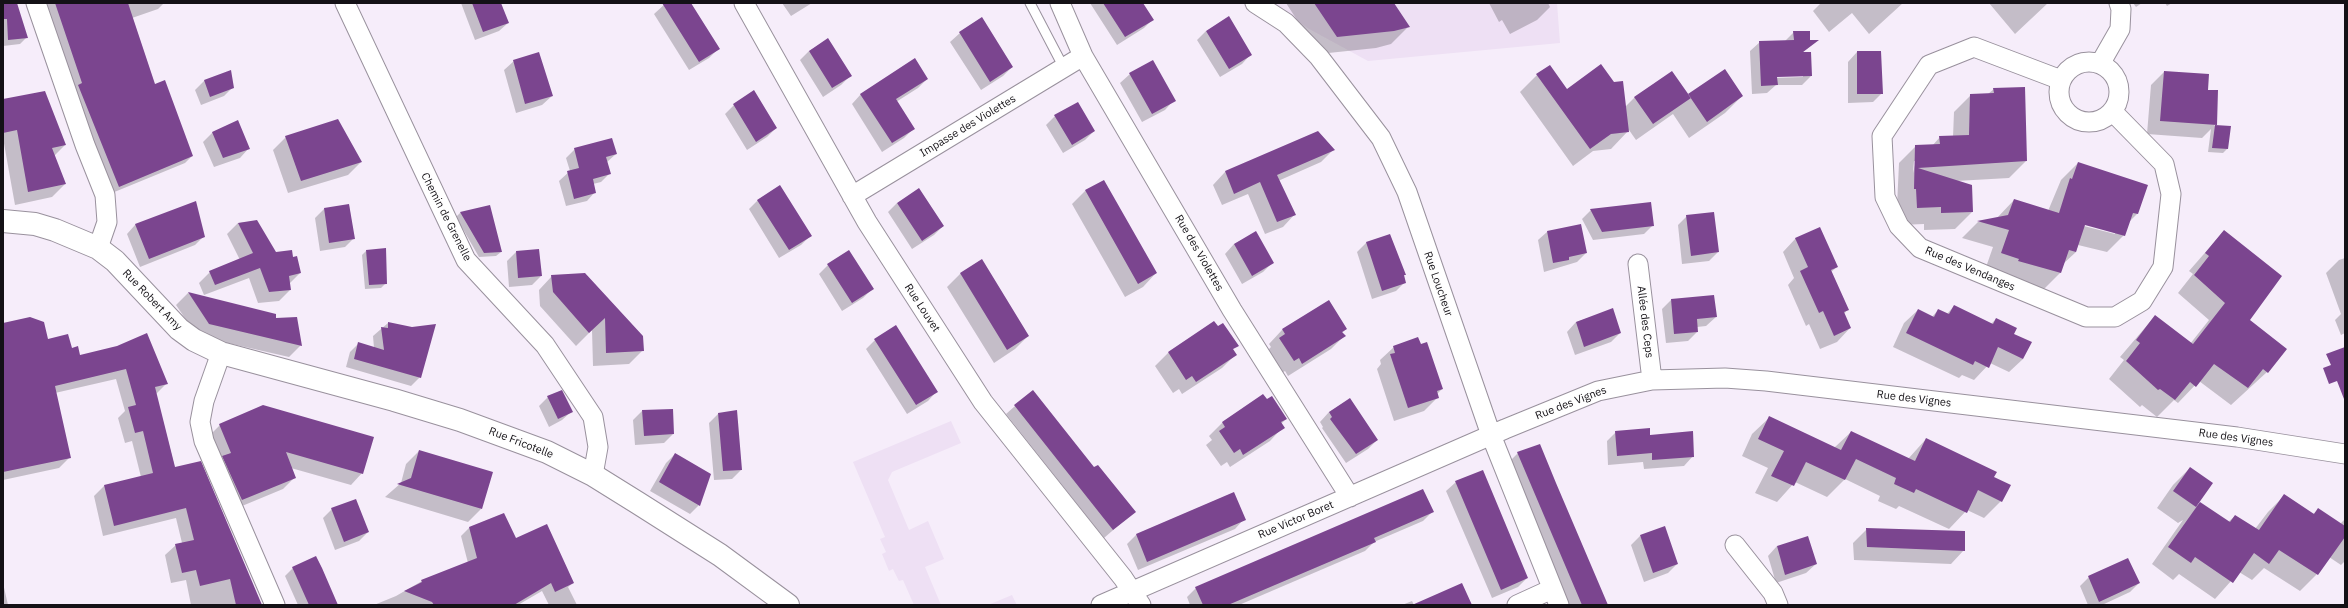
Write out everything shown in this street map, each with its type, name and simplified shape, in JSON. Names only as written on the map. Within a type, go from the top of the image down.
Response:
[{"type":"street","points":[[36,3],[85,145],[105,195],[107,222],[98,248]]},
{"type":"street","name":"Chemin de Grenelle","points":[[345,3],[466,260],[546,345],[593,417],[598,447],[593,475]]},
{"type":"street","name":"Rue Louvet","points":[[744,3],[852,196],[983,402],[1137,598]]},
{"type":"street","name":"Rue des Violettes","points":[[1060,3],[1083,56],[1232,310],[1350,496]]},
{"type":"street","name":"Rue Loucheur","points":[[1255,3],[1286,23],[1319,57],[1381,138],[1407,192],[1491,435],[1556,597]]},
{"type":"street","points":[[2100,64],[2120,29],[2121,9],[2119,3]]},
{"type":"street","name":"Rue des Vendanges","points":[[2061,80],[1974,47],[1929,65],[1882,136],[1885,197],[1900,226],[1920,248],[2086,317],[2115,317],[2142,301],[2163,267],[2171,194],[2164,164],[2112,111]]},
{"type":"street","name":"Impasse des Violettes","points":[[852,196],[1083,56]]},
{"type":"street","points":[[2091,61],[2100,64],[2108,68],[2118,84],[2119,93],[2112,111],[2096,121],[2077,120],[2069,115],[2059,99],[2061,80],[2073,66],[2091,61]]},
{"type":"street","name":"Rue Robert Amy","points":[[3,222],[35,224],[55,230],[98,248],[115,261],[179,329],[194,340],[221,353]]},
{"type":"street","name":"Allée des Ceps","points":[[1638,264],[1652,380]]},
{"type":"street","points":[[221,353],[204,401],[200,422],[204,441],[275,605]]},
{"type":"street","name":"Rue Fricotelle","points":[[221,353],[394,400],[460,420],[547,452],[593,475],[720,555],[788,605]]},
{"type":"street","name":"Rue des Vignes","points":[[1491,435],[1598,391],[1652,380],[1725,378],[1766,381],[2229,436],[2345,454]]},
{"type":"street","name":"Rue Victor Boret","points":[[1101,605],[1137,598],[1350,496],[1491,435]]},
{"type":"street","points":[[1735,545],[1773,593],[1778,605]]},
{"type":"street","points":[[1517,605],[1556,597]]},
{"type":"lane","points":[[1030,3],[1064,68]]},
{"type":"shaded area","points":[[1273,3],[1557,3],[1560,43],[1368,61],[1309,29]]},
{"type":"shaded area","points":[[951,421],[961,443],[892,472],[888,480],[909,530],[928,521],[944,559],[925,567],[941,605],[914,605],[903,580],[899,581],[893,569],[889,571],[882,554],[886,552],[880,539],[885,537],[853,462]]},
{"type":"shaded area","points":[[1012,595],[1017,605],[988,605]]},
{"type":"building","points":[[3,3],[17,3],[28,38],[8,40],[7,19],[3,19]]},
{"type":"building","points":[[55,3],[128,3],[155,84],[165,80],[193,156],[119,187],[78,85],[82,83]]},
{"type":"building","points":[[472,3],[501,3],[509,23],[483,32]]},
{"type":"building","points":[[662,3],[691,3],[720,49],[699,62]]},
{"type":"building","points":[[1103,3],[1143,3],[1154,20],[1125,37]]},
{"type":"building","points":[[1314,3],[1394,3],[1410,27],[1394,31],[1337,37]]},
{"type":"building","points":[[1229,16],[1252,55],[1229,69],[1206,31]]},
{"type":"building","points":[[982,17],[1013,67],[990,82],[959,32]]},
{"type":"building","points":[[1793,31],[1810,31],[1810,40],[1819,40],[1803,52],[1811,52],[1812,76],[1777,77],[1778,85],[1761,86],[1759,41],[1794,40]]},
{"type":"building","points":[[828,38],[852,76],[832,88],[809,51]]},
{"type":"building","points":[[1857,51],[1881,51],[1883,94],[1857,94]]},
{"type":"building","points":[[539,52],[553,96],[525,104],[513,60]]},
{"type":"building","points":[[915,58],[928,79],[896,99],[915,129],[892,143],[860,94]]},
{"type":"building","points":[[1153,60],[1176,101],[1152,114],[1129,73]]},
{"type":"building","points":[[1601,64],[1614,82],[1623,81],[1629,132],[1611,134],[1590,149],[1536,74],[1550,65],[1567,89]]},
{"type":"building","points":[[1725,69],[1743,96],[1707,122],[1688,94]]},
{"type":"building","points":[[231,70],[234,88],[210,97],[204,80]]},
{"type":"building","points":[[1672,71],[1691,98],[1653,124],[1634,97]]},
{"type":"building","points":[[2164,71],[2209,74],[2208,90],[2218,90],[2217,125],[2160,121]]},
{"type":"building","points":[[2025,87],[2027,161],[1918,168],[1972,185],[1973,212],[1941,213],[1941,207],[1917,208],[1916,189],[1914,189],[1915,145],[1940,144],[1939,136],[1969,135],[1970,94],[1994,93],[1993,88]]},
{"type":"building","points":[[754,90],[777,128],[756,142],[733,104]]},
{"type":"building","points":[[45,91],[66,145],[52,148],[66,184],[28,192],[17,130],[3,133],[3,99]]},
{"type":"building","points":[[1078,102],[1095,131],[1072,145],[1054,115]]},
{"type":"building","points":[[338,119],[362,162],[301,181],[285,136]]},
{"type":"building","points":[[238,120],[250,149],[223,158],[212,132]]},
{"type":"building","points":[[2215,125],[2231,126],[2228,149],[2212,148]]},
{"type":"building","points":[[1318,131],[1335,150],[1277,175],[1296,215],[1277,222],[1260,182],[1234,194],[1225,171]]},
{"type":"building","points":[[612,138],[617,154],[606,157],[611,174],[593,179],[596,193],[574,199],[567,171],[579,168],[574,148]]},
{"type":"building","points":[[2078,162],[2148,185],[2138,214],[2133,213],[2125,236],[2085,225],[2076,252],[2069,250],[2061,273],[2018,261],[2019,259],[2001,253],[2009,230],[1977,221],[2008,215],[2014,199],[2059,213],[2070,178],[2072,179]]},
{"type":"building","points":[[1104,180],[1157,273],[1138,284],[1085,190]]},
{"type":"building","points":[[780,185],[812,236],[789,250],[757,200]]},
{"type":"building","points":[[919,188],[944,226],[922,241],[897,203]]},
{"type":"building","points":[[196,201],[205,237],[149,259],[135,224]]},
{"type":"building","points":[[1651,202],[1654,226],[1602,232],[1590,209]]},
{"type":"building","points":[[349,204],[355,239],[329,243],[324,208]]},
{"type":"building","points":[[490,205],[502,252],[484,253],[460,212]]},
{"type":"building","points":[[1714,212],[1719,252],[1691,256],[1686,215]]},
{"type":"building","points":[[257,220],[276,252],[292,250],[293,257],[297,256],[301,273],[289,276],[291,290],[269,292],[260,268],[215,285],[209,271],[253,253],[238,223]]},
{"type":"building","points":[[1581,224],[1587,253],[1569,257],[1569,260],[1553,263],[1547,231]]},
{"type":"building","points":[[1820,227],[1838,267],[1831,270],[1849,310],[1844,312],[1851,328],[1834,336],[1823,311],[1819,313],[1800,271],[1808,267],[1795,238]]},
{"type":"building","points":[[2224,230],[2282,276],[2250,320],[2287,349],[2268,373],[2263,369],[2248,388],[2214,364],[2196,387],[2190,382],[2175,400],[2160,389],[2158,390],[2126,361],[2140,343],[2136,340],[2155,315],[2193,344],[2225,303],[2194,275],[2209,256],[2205,253]]},
{"type":"building","points":[[1256,231],[1274,263],[1252,276],[1234,244]]},
{"type":"building","points":[[1390,234],[1406,275],[1404,275],[1406,283],[1382,291],[1366,242]]},
{"type":"building","points":[[386,248],[387,284],[369,285],[366,250]]},
{"type":"building","points":[[539,249],[542,276],[518,278],[516,251]]},
{"type":"building","points":[[849,250],[874,289],[852,303],[827,264]]},
{"type":"building","points":[[982,259],[1029,336],[1007,350],[960,273]]},
{"type":"building","points":[[585,273],[643,336],[644,351],[606,353],[605,318],[589,333],[553,292],[551,275]]},
{"type":"building","points":[[188,292],[276,314],[276,318],[297,317],[302,346],[209,324]]},
{"type":"building","points":[[1714,295],[1717,317],[1697,319],[1698,332],[1674,334],[1671,299]]},
{"type":"building","points":[[1329,300],[1347,329],[1342,332],[1346,336],[1302,364],[1299,358],[1294,361],[1279,338],[1285,334],[1282,329]]},
{"type":"building","points":[[1954,305],[1993,324],[1996,318],[2017,328],[2014,334],[2032,342],[2023,359],[1998,347],[1989,368],[1975,361],[1973,365],[1906,333],[1918,309],[1934,317],[1938,309],[1949,314]]},
{"type":"building","points":[[1613,308],[1621,333],[1584,347],[1576,322]]},
{"type":"building","points":[[30,317],[44,322],[48,339],[68,334],[72,348],[78,346],[80,355],[117,346],[147,333],[168,384],[155,387],[175,467],[201,461],[262,605],[236,605],[230,579],[200,586],[196,570],[182,573],[175,544],[194,540],[186,508],[114,526],[104,485],[153,473],[143,431],[135,433],[128,407],[136,405],[126,369],[55,386],[71,458],[3,472],[3,323]]},
{"type":"building","points":[[1214,321],[1218,326],[1223,323],[1239,346],[1233,349],[1237,355],[1196,382],[1192,376],[1186,380],[1168,352]]},
{"type":"building","points":[[388,322],[412,327],[436,324],[421,378],[354,359],[358,342],[384,350],[381,327],[388,328]]},
{"type":"building","points":[[896,325],[938,392],[916,405],[874,339]]},
{"type":"building","points":[[1418,337],[1421,344],[1427,342],[1443,389],[1437,391],[1439,398],[1408,408],[1390,354],[1395,353],[1393,346]]},
{"type":"building","points":[[2345,347],[2344,399],[2337,381],[2329,384],[2323,368],[2331,365],[2326,354]]},
{"type":"building","points":[[562,390],[573,412],[558,419],[547,396]]},
{"type":"building","points":[[1033,390],[1094,467],[1098,465],[1136,512],[1113,530],[1014,405]]},
{"type":"building","points":[[1263,394],[1267,399],[1272,396],[1287,419],[1281,422],[1285,428],[1243,455],[1240,449],[1234,453],[1219,431],[1225,427],[1222,422]]},
{"type":"building","points":[[1350,398],[1378,440],[1356,454],[1330,419],[1332,417],[1329,412]]},
{"type":"building","points":[[263,405],[374,437],[363,474],[286,452],[296,478],[242,500],[222,456],[231,453],[219,424]]},
{"type":"building","points":[[673,409],[674,434],[644,436],[642,410]]},
{"type":"building","points":[[737,410],[742,470],[723,471],[718,413]]},
{"type":"building","points":[[1769,416],[1841,450],[1851,431],[1915,461],[1926,438],[1997,472],[1994,477],[2011,485],[2002,502],[1978,490],[1967,513],[1916,489],[1914,493],[1894,484],[1896,478],[1856,459],[1845,480],[1806,462],[1794,486],[1771,476],[1784,451],[1758,439]]},
{"type":"building","points":[[1650,428],[1650,435],[1693,431],[1694,457],[1652,460],[1652,453],[1617,456],[1615,431]]},
{"type":"building","points":[[1540,444],[1608,605],[1582,605],[1517,452]]},
{"type":"building","points":[[419,450],[493,472],[482,509],[397,484],[411,478]]},
{"type":"building","points":[[675,453],[711,474],[700,506],[659,482]]},
{"type":"building","points":[[2190,467],[2213,483],[2196,507],[2173,491]]},
{"type":"building","points":[[1483,470],[1528,578],[1501,590],[1455,481]]},
{"type":"building","points":[[1423,489],[1434,512],[1374,538],[1376,542],[1228,605],[1203,605],[1195,587]]},
{"type":"building","points":[[1234,492],[1246,520],[1147,562],[1136,534]]},
{"type":"building","points":[[2284,494],[2314,514],[2318,508],[2345,526],[2345,537],[2318,575],[2279,550],[2269,564],[2254,553],[2233,583],[2195,557],[2191,563],[2168,547],[2200,502],[2230,522],[2235,515],[2259,530]]},
{"type":"building","points":[[356,499],[369,532],[344,542],[331,508]]},
{"type":"building","points":[[504,513],[516,538],[547,524],[574,583],[555,592],[551,583],[514,605],[434,605],[432,602],[404,591],[422,582],[421,580],[477,558],[469,527]]},
{"type":"building","points":[[1665,526],[1678,564],[1653,573],[1640,535]]},
{"type":"building","points":[[1866,528],[1965,531],[1965,551],[1867,547]]},
{"type":"building","points":[[1808,536],[1817,564],[1785,575],[1777,546]]},
{"type":"building","points":[[316,556],[338,605],[309,605],[292,567]]},
{"type":"building","points":[[2128,558],[2140,583],[2099,602],[2088,576]]},
{"type":"building","points":[[1462,583],[1472,605],[1412,605]]}]
